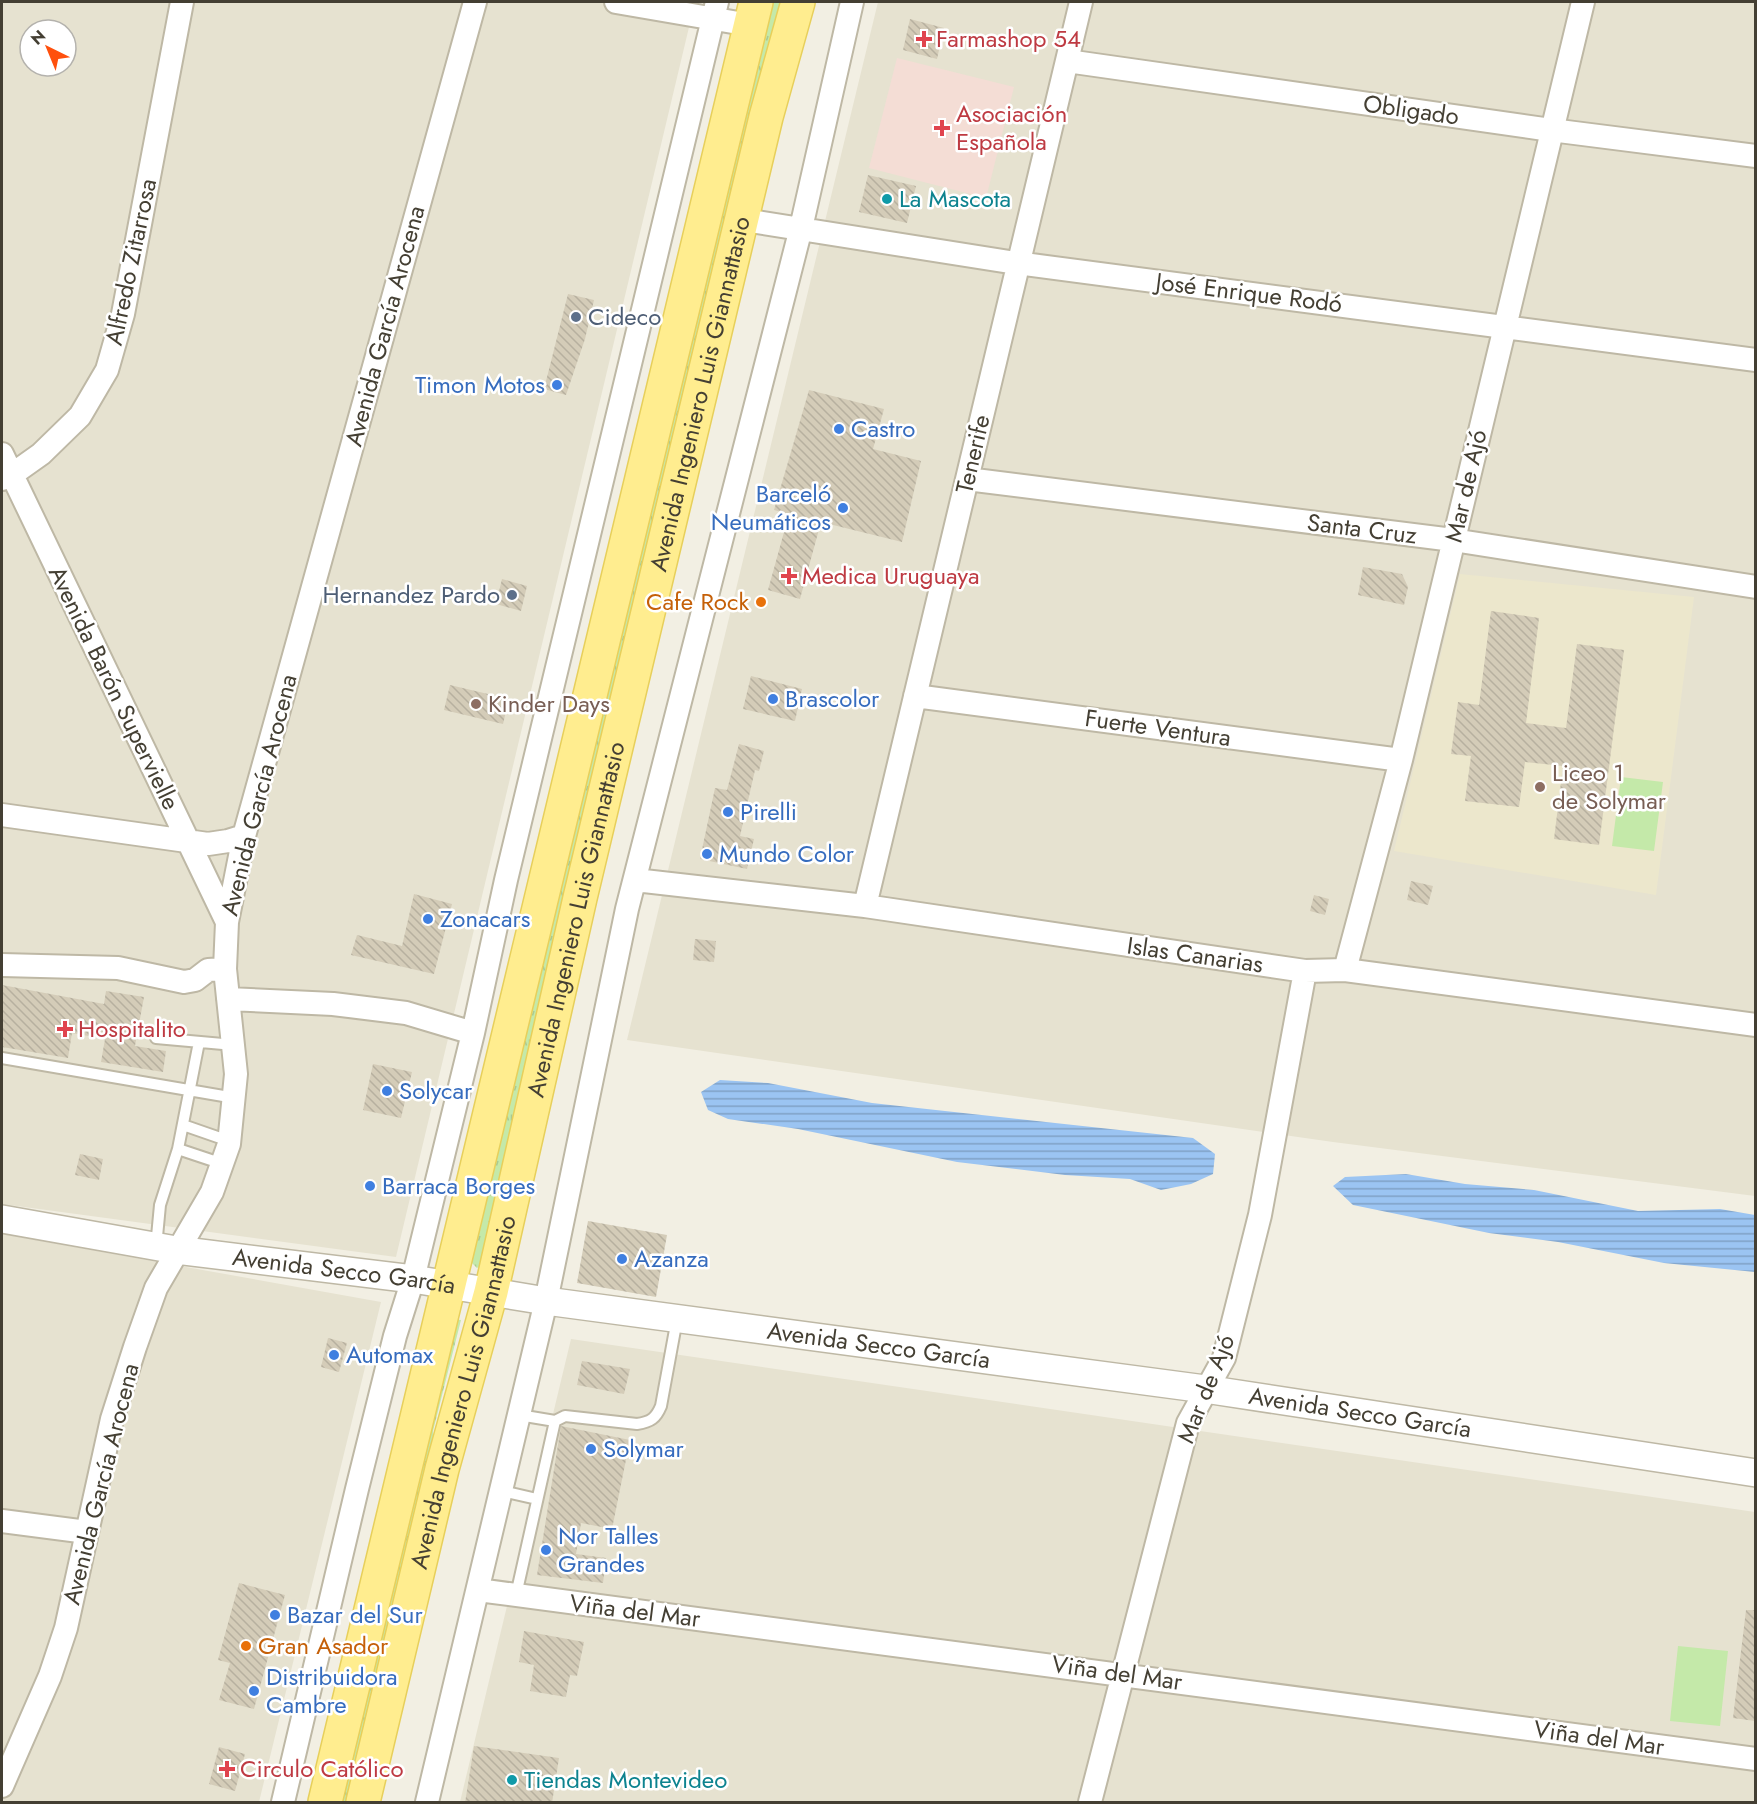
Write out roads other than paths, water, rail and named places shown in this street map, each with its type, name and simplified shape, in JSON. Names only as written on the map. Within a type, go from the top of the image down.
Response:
[{"type":"main road","name":"Avenida Ingeniero Luis Giannattasio","points":[[363,1803],[442,1469],[491,1292],[583,886],[744,220],[766,117],[798,2]]},
{"type":"main road","name":"Avenida Ingeniero Luis Giannattasio","points":[[325,1803],[753,13]]},
{"type":"street","name":"Avenida García Arocena","points":[[2,1786],[50,1676],[66,1628],[119,1398],[156,1288],[166,1248],[212,1192],[223,1164],[235,1098],[234,1045],[225,969],[227,922],[244,836],[475,2]]},
{"type":"street","points":[[616,2],[753,13]]},
{"type":"street","name":"Avenida Ingeniero Luis Giannattasio","points":[[427,1803],[546,1300],[635,880],[801,228],[852,2]]},
{"type":"street","name":"Tenerife","points":[[865,906],[1081,2]]},
{"type":"street","name":"Mar de Ajó","points":[[1345,970],[1401,760],[1583,2]]},
{"type":"street","name":"Alfredo Zitarrosa","points":[[6,478],[47,449],[80,416],[107,370],[123,314],[176,7]]},
{"type":"street","points":[[283,1803],[395,1336],[413,1279],[473,1033],[509,868],[715,10]]},
{"type":"street","name":"Obligado","points":[[1067,61],[1551,130],[1755,156]]},
{"type":"street","name":"José Enrique Rodó","points":[[744,220],[1017,263],[1755,360]]},
{"type":"street","name":"Avenida Barón Supervielle","points":[[2,454],[6,478],[227,922]]},
{"type":"street","name":"Santa Cruz","points":[[967,479],[1453,540],[1755,587]]},
{"type":"street","name":"Fuerte Ventura","points":[[915,696],[1401,760]]},
{"type":"street","points":[[2,815],[189,842],[228,842],[244,836]]},
{"type":"street","name":"Islas Canarias","points":[[635,880],[865,906],[1305,971],[1345,970],[1755,1025]]},
{"type":"street","points":[[2,965],[118,968],[184,982],[195,980],[208,970],[225,969]]},
{"type":"street","name":"Mar de Ajó","points":[[1090,1803],[1188,1423],[1224,1358],[1260,1215],[1305,971]]},
{"type":"street","points":[[228,999],[333,1004],[406,1013],[473,1033]]},
{"type":"street","name":"Avenida Secco García","points":[[2,1219],[166,1248],[413,1279],[546,1300],[1205,1389],[1755,1473]]},
{"type":"street","points":[[2,1521],[87,1532]]},
{"type":"street","name":"Viña del Mar","points":[[478,1590],[1755,1759]]},
{"type":"lane","points":[[156,1038],[234,1045]]},
{"type":"lane","points":[[166,1248],[160,1205],[178,1149],[199,1042]]},
{"type":"lane","points":[[2,1058],[235,1098]]},
{"type":"lane","points":[[183,1125],[229,1141]]},
{"type":"lane","points":[[178,1149],[223,1164]]},
{"type":"lane","points":[[519,1415],[555,1421],[565,1416],[637,1424],[646,1423],[656,1417],[661,1406],[677,1318]]},
{"type":"lane","points":[[516,1595],[555,1421]]},
{"type":"lane","points":[[502,1491],[537,1499]]},
{"type":"water","points":[[720,1080],[768,1083],[872,1103],[1193,1138],[1215,1154],[1213,1174],[1191,1184],[1161,1190],[1130,1179],[1065,1175],[957,1162],[798,1129],[728,1119],[708,1110],[701,1092]]},
{"type":"water","points":[[1406,1174],[1465,1184],[1534,1190],[1638,1211],[1720,1209],[1755,1215],[1755,1272],[1664,1263],[1558,1242],[1489,1233],[1353,1205],[1333,1186],[1345,1177]]},
{"type":"place","name":"Farmashop 54","points":[[924,39]]},
{"type":"place","name":"Asociación Española","points":[[942,128]]},
{"type":"place","name":"La Mascota","points":[[887,199]]},
{"type":"place","name":"Cideco","points":[[576,317]]},
{"type":"place","name":"Timon Motos","points":[[557,385]]},
{"type":"place","name":"Castro","points":[[839,429]]},
{"type":"place","name":"Barceló Neumáticos","points":[[843,508]]},
{"type":"place","name":"Medica Uruguaya","points":[[789,576]]},
{"type":"place","name":"Hernandez Pardo","points":[[512,595]]},
{"type":"place","name":"Cafe Rock","points":[[761,602]]},
{"type":"place","name":"Brascolor","points":[[773,699]]},
{"type":"place","name":"Kinder Days","points":[[476,704]]},
{"type":"place","name":"Liceo 1 de Solymar","points":[[1540,787]]},
{"type":"place","name":"Pirelli","points":[[728,812]]},
{"type":"place","name":"Mundo Color","points":[[707,854]]},
{"type":"place","name":"Zonacars","points":[[428,919]]},
{"type":"place","name":"Hospitalito","points":[[65,1029]]},
{"type":"place","name":"Solycar","points":[[387,1091]]},
{"type":"place","name":"Barraca Borges","points":[[370,1186]]},
{"type":"place","name":"Azanza","points":[[622,1259]]},
{"type":"place","name":"Automax","points":[[334,1355]]},
{"type":"place","name":"Solymar","points":[[591,1449]]},
{"type":"place","name":"Nor Talles Grandes","points":[[546,1550]]},
{"type":"place","name":"Bazar del Sur","points":[[275,1615]]},
{"type":"place","name":"Gran Asador","points":[[246,1646]]},
{"type":"place","name":"Distribuidora Cambre","points":[[254,1691]]},
{"type":"place","name":"Circulo Católico","points":[[227,1769]]},
{"type":"place","name":"Tiendas Montevideo","points":[[512,1780]]}]
